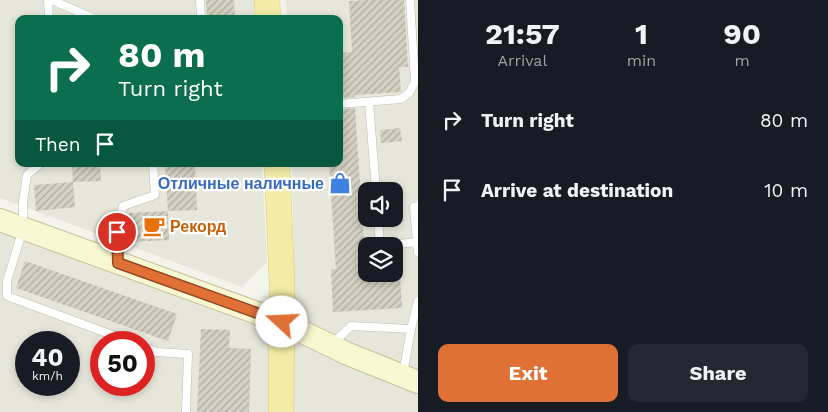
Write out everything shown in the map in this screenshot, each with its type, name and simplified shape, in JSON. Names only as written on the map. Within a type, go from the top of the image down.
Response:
[{"type":"main road","points":[[267,0],[268,15]]},
{"type":"main road","points":[[277,167],[282,283],[281,412]]},
{"type":"main road","points":[[0,220],[282,322],[410,379]]},
{"type":"lane","points":[[48,0],[49,15]]},
{"type":"lane","points":[[52,0],[86,15]]},
{"type":"lane","points":[[200,0],[201,15]]},
{"type":"lane","points":[[343,104],[401,99],[409,93],[415,82],[410,0]]},
{"type":"lane","points":[[369,102],[375,182]]},
{"type":"lane","points":[[36,167],[27,175],[23,202],[24,229],[7,281],[7,296],[101,331]]},
{"type":"lane","points":[[118,263],[117,232],[123,206],[155,195],[153,167]]},
{"type":"lane","points":[[418,206],[414,207],[418,252]]},
{"type":"lane","points":[[379,227],[380,246],[417,242]]},
{"type":"lane","points":[[410,379],[411,329],[418,301]]},
{"type":"lane","points":[[330,345],[352,326],[411,329]]},
{"type":"lane","points":[[155,351],[188,354],[186,412]]},
{"type":"shaded area","points":[[0,0],[254,0],[255,15],[15,15],[15,167],[262,167],[267,262],[242,287],[0,198]]},
{"type":"shaded area","points":[[286,0],[418,0],[418,412],[292,412],[295,309],[292,167],[343,167],[343,15],[287,15]]},
{"type":"shaded area","points":[[0,230],[273,325],[272,412],[0,412]]},
{"type":"building","points":[[206,0],[234,0],[235,15],[207,15]]},
{"type":"building","points":[[404,0],[408,67],[399,67],[401,92],[354,95],[355,97],[343,98],[343,53],[352,52],[349,1]]},
{"type":"building","points":[[355,108],[360,182],[358,182],[358,227],[363,227],[364,237],[358,237],[358,282],[400,282],[402,308],[333,312],[331,269],[336,269],[329,167],[343,167],[343,109]]},
{"type":"building","points":[[400,128],[402,141],[381,143],[380,130]]},
{"type":"building","points":[[72,167],[100,167],[101,181],[73,182]]},
{"type":"building","points":[[165,167],[195,167],[197,210],[168,211]]},
{"type":"building","points":[[73,182],[75,207],[36,211],[34,185]]},
{"type":"building","points":[[168,211],[169,240],[130,242],[129,213]]},
{"type":"building","points":[[25,261],[177,314],[168,341],[155,336],[155,331],[139,331],[16,288]]},
{"type":"building","points":[[201,329],[230,330],[229,348],[251,349],[249,412],[197,412]]},
{"type":"place","name":"Отличные наличные","points":[[340,183]]},
{"type":"place","name":"Рекорд","points":[[154,226]]},
{"type":"route","points":[[117,232],[118,263],[282,322]]}]
